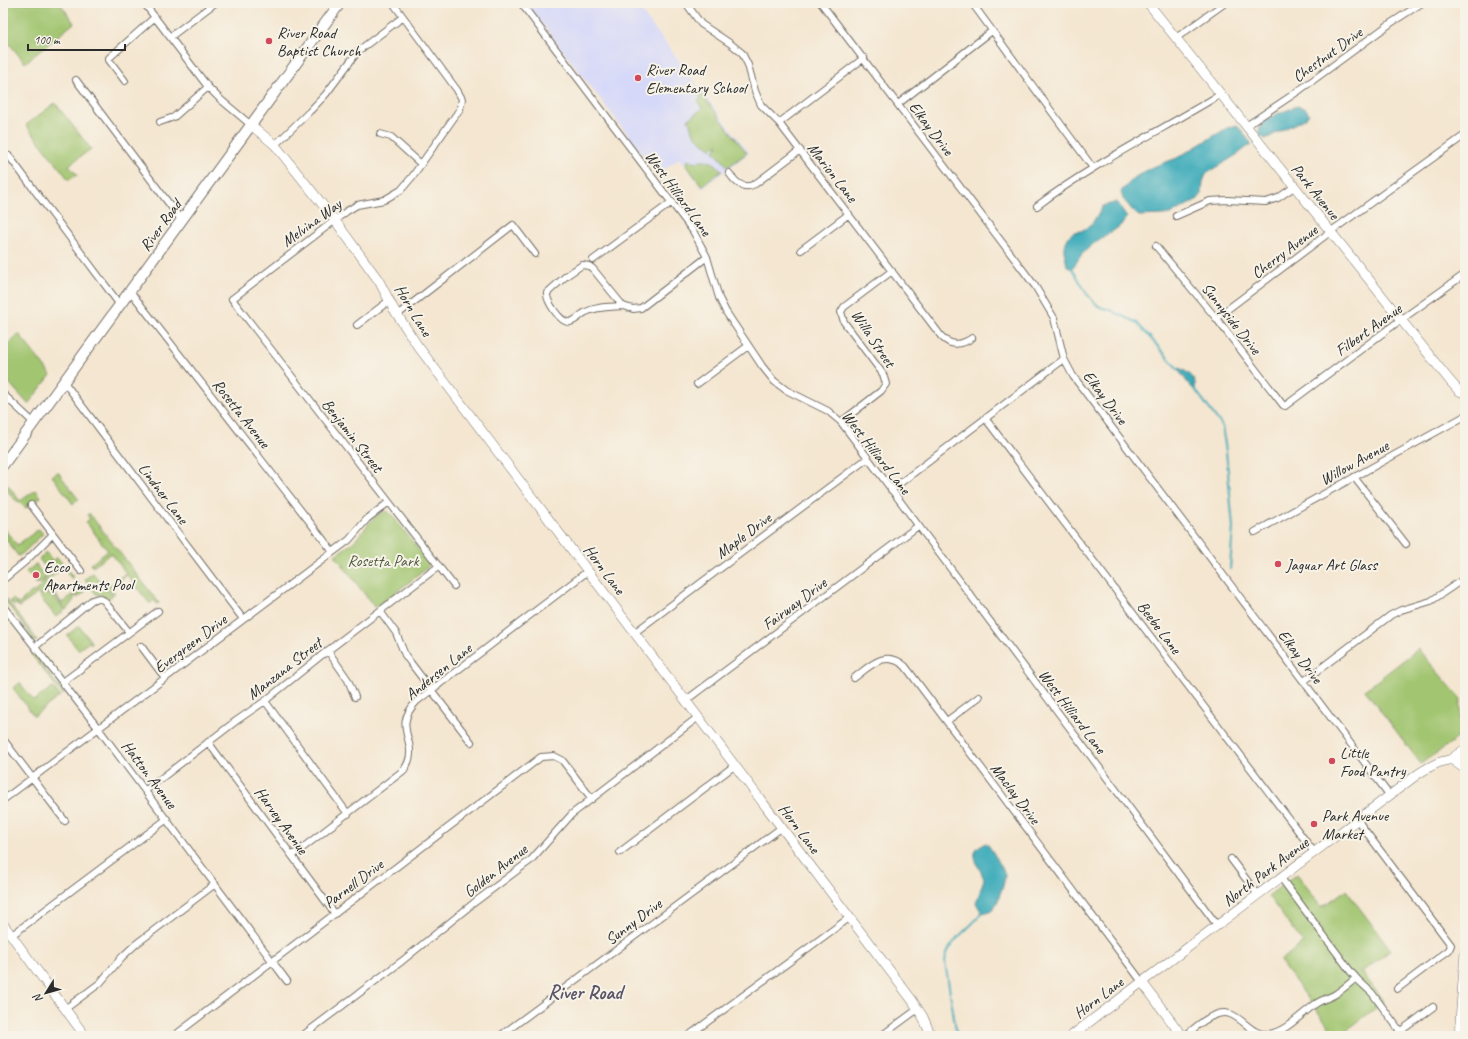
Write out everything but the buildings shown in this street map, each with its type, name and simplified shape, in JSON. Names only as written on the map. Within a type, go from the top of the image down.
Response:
[{"type":"main road","name":"River Road","points":[[3,465],[340,3]]},
{"type":"street","points":[[144,3],[208,87],[220,99],[252,125]]},
{"type":"street","points":[[170,37],[215,3]]},
{"type":"street","points":[[275,145],[326,94],[358,51],[403,17],[393,3]]},
{"type":"street","name":"West Hilliard Lane","points":[[521,3],[672,202],[699,241],[707,257],[721,303],[748,346],[769,375],[794,395],[828,411],[840,422],[1217,925]]},
{"type":"street","name":"Marion Lane","points":[[686,3],[701,24],[742,53],[748,65],[755,91],[761,105],[779,123],[944,339],[953,344],[957,344],[972,338]]},
{"type":"street","name":"Elkay Drive","points":[[821,3],[864,58],[1041,295],[1054,318],[1067,366],[1082,387],[1390,796]]},
{"type":"street","points":[[972,3],[1093,168]]},
{"type":"street","name":"Park Avenue","points":[[1148,3],[1451,382],[1459,391],[1465,393]]},
{"type":"street","points":[[1176,38],[1224,3]]},
{"type":"street","name":"Chestnut Drive","points":[[1246,126],[1297,92],[1391,23],[1422,3]]},
{"type":"street","points":[[125,81],[109,58],[155,17]]},
{"type":"street","name":"Melvina Way","points":[[232,299],[334,219],[353,207],[384,200],[396,194],[405,186],[458,114],[462,105],[462,99],[457,90],[403,17]]},
{"type":"street","points":[[898,104],[992,31]]},
{"type":"street","points":[[779,123],[864,58]]},
{"type":"street","points":[[76,80],[182,221]]},
{"type":"street","points":[[160,122],[174,117],[208,87]]},
{"type":"street","points":[[1037,206],[1054,193],[1093,168],[1221,94]]},
{"type":"street","name":"Horn Lane","points":[[252,125],[275,145],[334,219],[380,281],[397,315],[417,345],[918,1009],[925,1021],[930,1036]]},
{"type":"street","points":[[380,134],[388,135],[421,164]]},
{"type":"street","name":"Cherry Avenue","points":[[1216,318],[1330,232],[1465,135]]},
{"type":"street","points":[[729,173],[737,184],[741,186],[750,186],[755,184],[800,150]]},
{"type":"street","points":[[9,156],[120,305]]},
{"type":"street","points":[[1176,216],[1210,201],[1227,200],[1266,202],[1282,195],[1294,187]]},
{"type":"street","points":[[593,260],[672,202]]},
{"type":"street","points":[[801,250],[849,214]]},
{"type":"street","points":[[397,315],[513,225],[535,254]]},
{"type":"street","name":"Sunnyside Drive","points":[[1156,246],[1216,318],[1283,405],[1286,406]]},
{"type":"street","points":[[623,306],[593,269],[586,265],[582,265],[566,276],[550,290],[547,296],[549,303],[561,318],[568,322],[572,322],[588,311],[607,307],[623,306],[636,310],[641,308],[707,257]]},
{"type":"street","name":"Willa Street","points":[[840,422],[881,391],[886,385],[886,381],[883,374],[838,312],[892,271]]},
{"type":"street","name":"Filbert Avenue","points":[[1286,406],[1465,274]]},
{"type":"street","name":"Rosetta Avenue","points":[[130,291],[333,552]]},
{"type":"street","name":"Benjamin Street","points":[[232,299],[454,586]]},
{"type":"street","points":[[357,326],[390,300]]},
{"type":"street","points":[[696,384],[748,346]]},
{"type":"street","points":[[891,490],[1064,359]]},
{"type":"street","name":"Lindner Lane","points":[[64,382],[243,619]]},
{"type":"street","points":[[886,385],[892,389]]},
{"type":"street","points":[[3,394],[34,423]]},
{"type":"street","name":"Willow Avenue","points":[[1255,532],[1465,416]]},
{"type":"street","name":"Beebe Lane","points":[[985,418],[1314,852]]},
{"type":"street","name":"Maple Drive","points":[[634,633],[868,458]]},
{"type":"street","points":[[1354,477],[1406,544]]},
{"type":"street","name":"Evergreen Drive","points":[[3,800],[354,536],[367,519],[389,502]]},
{"type":"street","points":[[31,505],[81,571]]},
{"type":"street","name":"Fairway Drive","points":[[685,702],[918,526]]},
{"type":"street","points":[[3,580],[26,561],[53,534]]},
{"type":"street","name":"Manzana Street","points":[[146,790],[208,742],[265,701],[439,566]]},
{"type":"street","name":"Andersen Lane","points":[[292,856],[404,770],[408,763],[410,747],[405,725],[408,713],[417,701],[588,572]]},
{"type":"street","points":[[1304,681],[1391,615],[1401,610],[1431,601],[1465,578]]},
{"type":"street","points":[[35,647],[92,600],[98,598],[103,600],[129,632]]},
{"type":"street","name":"Hatton Avenue","points":[[3,606],[146,790],[288,981]]},
{"type":"street","points":[[63,682],[158,611]]},
{"type":"street","points":[[380,611],[396,632],[405,655],[471,742]]},
{"type":"street","points":[[141,646],[165,678]]},
{"type":"street","points":[[328,651],[348,680],[355,697]]},
{"type":"street","name":"Maclay Drive","points":[[854,678],[879,660],[885,658],[896,660],[905,666],[1142,982]]},
{"type":"street","points":[[947,721],[979,697]]},
{"type":"street","points":[[265,701],[348,814]]},
{"type":"street","name":"Golden Avenue","points":[[302,1036],[402,961],[475,902],[531,860],[542,850],[565,821],[697,718]]},
{"type":"street","points":[[3,739],[65,821]]},
{"type":"street","name":"Harvey Avenue","points":[[208,742],[335,914]]},
{"type":"street","points":[[1465,749],[1451,759],[1465,769]]},
{"type":"street","name":"Parnell Drive","points":[[174,1036],[534,762],[550,755],[558,758],[565,763],[592,799]]},
{"type":"street","name":"North Park Avenue","points":[[1142,982],[1435,763],[1451,759],[1465,759]]},
{"type":"street","points":[[620,852],[734,766]]},
{"type":"street","points":[[12,935],[167,819]]},
{"type":"street","points":[[1358,821],[1451,944],[1449,950],[1397,989]]},
{"type":"street","name":"Sunny Drive","points":[[500,1036],[781,828]]},
{"type":"street","points":[[1231,859],[1258,895]]},
{"type":"street","points":[[1281,878],[1356,978],[1372,993],[1400,1031]]},
{"type":"street","points":[[65,1009],[100,983],[122,957],[136,944],[216,884]]},
{"type":"street","points":[[688,1036],[849,918]]},
{"type":"street","points":[[3,924],[85,1036]]},
{"type":"street","points":[[1459,1036],[1465,952]]},
{"type":"street","points":[[1142,982],[1183,1036],[1207,1019],[1222,1013],[1234,1015],[1255,1032],[1261,1034],[1271,1034],[1282,1029],[1317,1003],[1333,995],[1356,978]]},
{"type":"street","name":"Horn Lane","points":[[1071,1036],[1142,982]]},
{"type":"street","points":[[1394,1036],[1432,1007]]},
{"type":"street","points":[[881,1036],[918,1009]]},
{"type":"shaded area","name":"River Road Elementary School","points":[[526,3],[635,3],[749,153],[702,188],[680,158],[658,174]]},
{"type":"green space","points":[[3,3],[60,3],[74,23],[25,63],[3,36]]},
{"type":"green space","points":[[700,92],[747,153],[728,167],[714,151],[718,145],[712,149],[699,139],[692,130],[688,119],[702,109],[698,101],[701,99],[699,94]]},
{"type":"green space","points":[[55,103],[91,149],[69,165],[77,175],[69,180],[26,125]]},
{"type":"green space","points":[[688,160],[709,161],[722,171],[702,186],[686,165]]},
{"type":"green space","points":[[19,334],[51,375],[28,404],[3,376],[3,348]]},
{"type":"green space","points":[[58,472],[79,500],[73,504],[52,476]]},
{"type":"green space","points":[[8,485],[20,501],[36,490],[41,497],[26,508],[13,498],[5,487]]},
{"type":"green space","name":"Rosetta Park","points":[[387,511],[428,561],[429,565],[425,570],[375,608],[335,555],[355,541],[374,518]]},
{"type":"green space","points":[[89,513],[159,603],[157,604],[154,600],[150,604],[127,575],[111,588],[115,593],[113,595],[101,579],[102,578],[109,586],[126,573],[111,553],[93,567],[91,564],[108,551],[86,522],[90,519],[87,515]]},
{"type":"green space","points":[[39,529],[43,534],[18,556],[3,535],[5,530],[17,545]]},
{"type":"green space","points":[[46,552],[53,561],[57,557],[73,577],[71,578],[63,568],[45,582],[62,603],[80,591],[74,582],[76,580],[85,592],[77,598],[76,596],[73,598],[74,600],[66,610],[51,594],[43,593],[38,595],[35,591],[42,586],[40,584],[51,574],[39,559]]},
{"type":"green space","points":[[36,564],[46,577],[38,584],[35,583],[26,572]]},
{"type":"green space","points":[[93,573],[112,596],[108,599],[102,595],[96,594],[85,579]]},
{"type":"green space","points":[[33,591],[36,595],[19,607],[16,604],[14,606],[10,601],[13,599],[18,604]]},
{"type":"green space","points":[[42,594],[53,597],[65,610],[56,617],[39,596]]},
{"type":"green space","points":[[3,595],[37,641],[34,641],[30,636],[29,632],[3,598]]},
{"type":"green space","points":[[79,626],[92,643],[91,644],[89,642],[78,650],[67,635]]},
{"type":"green space","points":[[1418,649],[1461,699],[1459,737],[1421,764],[1365,690]]},
{"type":"green space","points":[[36,653],[40,659],[40,662],[59,687],[64,689],[65,693],[63,695],[31,654]]},
{"type":"green space","points":[[20,683],[34,701],[51,688],[54,688],[60,696],[34,716],[13,688]]},
{"type":"green space","points":[[1297,874],[1322,907],[1346,890],[1391,950],[1362,972],[1384,1002],[1339,1036],[1336,1036],[1280,961],[1303,943],[1268,896]]},
{"type":"water","points":[[1297,106],[1306,109],[1309,114],[1306,118],[1265,139],[1260,135],[1259,129],[1266,120],[1276,114]]},
{"type":"water","points":[[1237,125],[1251,143],[1250,145],[1206,174],[1203,182],[1202,194],[1197,200],[1170,214],[1139,216],[1123,199],[1121,192],[1134,178],[1150,168],[1177,158],[1227,128]]},
{"type":"water","points":[[1117,202],[1127,217],[1124,222],[1088,248],[1071,269],[1067,266],[1064,251],[1064,246],[1069,236],[1074,232],[1081,231],[1091,225],[1103,206]]},
{"type":"water","points":[[1177,368],[1192,376],[1195,382],[1195,390],[1190,386]]},
{"type":"water","points":[[986,843],[1000,864],[1005,877],[996,905],[990,911],[982,913],[976,903],[984,879],[975,858],[975,854],[976,849]]},
{"type":"waterway","points":[[1072,268],[1087,294],[1093,301],[1100,307],[1110,310],[1137,323],[1178,369]]},
{"type":"waterway","points":[[1194,388],[1222,426],[1226,451],[1233,527],[1230,569]]},
{"type":"waterway","points":[[957,1036],[945,962],[954,941],[982,913]]},
{"type":"place","name":"River Road Baptist Church","points":[[269,41]]},
{"type":"place","name":"River Road Elementary School","points":[[638,78]]},
{"type":"place","name":"Jaguar Art Glass","points":[[1278,564]]},
{"type":"place","name":"Ecco Apartments Pool","points":[[36,575]]},
{"type":"place","name":"Little Food Pantry","points":[[1332,761]]},
{"type":"place","name":"Park Avenue Market","points":[[1314,824]]},
{"type":"district","name":"River Road","points":[[585,992]]}]
